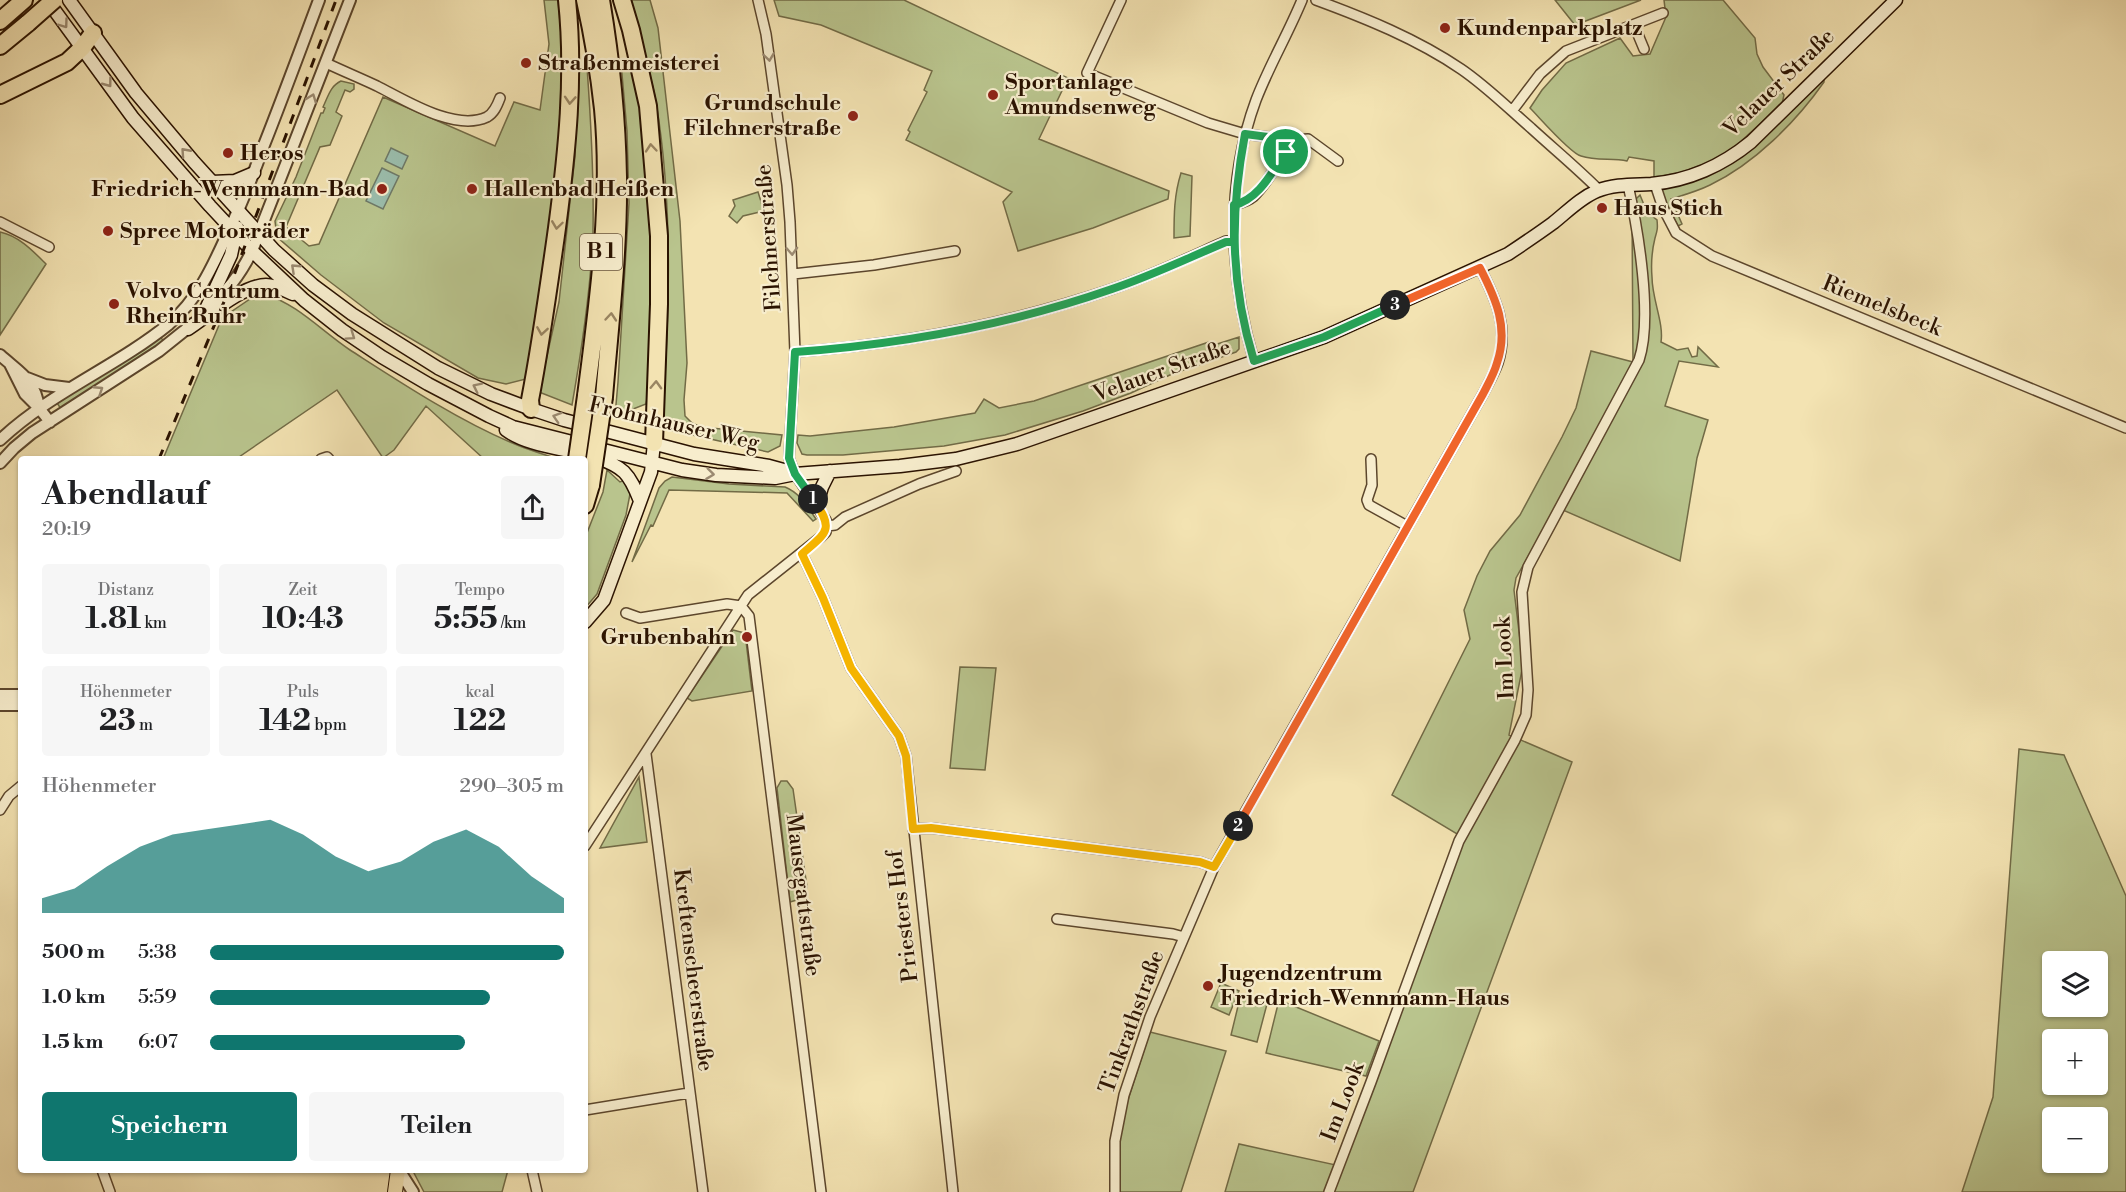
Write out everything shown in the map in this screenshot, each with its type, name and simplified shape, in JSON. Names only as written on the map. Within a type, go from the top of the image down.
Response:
[{"type":"highway","points":[[0,46],[54,0]]},
{"type":"highway","points":[[531,409],[564,176],[570,90],[570,30],[567,0]]},
{"type":"highway","name":"B 1","points":[[577,456],[599,284],[606,178],[603,110],[595,46],[585,0]]},
{"type":"highway","points":[[588,495],[604,397],[613,286],[618,179],[609,43],[601,0]]},
{"type":"highway","points":[[622,0],[648,106],[659,236],[654,443]]},
{"type":"highway","points":[[0,21],[22,2]]},
{"type":"highway","points":[[0,95],[67,62],[82,48],[93,33]]},
{"type":"main road","name":"Frohnhauser Weg","points":[[47,0],[134,118],[252,251],[304,300],[342,330],[382,357],[489,416],[536,434],[653,464],[716,475],[775,478],[795,474]]},
{"type":"main road","name":"Frohnhauser Weg","points":[[69,0],[158,120],[238,211],[313,285],[352,314],[438,368],[491,394],[531,409],[564,420],[694,454],[769,466],[795,474]]},
{"type":"main road","name":"Velauer Straße","points":[[795,474],[956,459],[1017,444],[1324,337],[1480,268],[1528,242],[1578,202],[1599,190],[1675,180],[1707,170],[1733,157],[1896,0]]},
{"type":"main road","points":[[212,182],[235,181],[254,173]]},
{"type":"main road","points":[[206,309],[231,255],[233,230],[238,211]]},
{"type":"main road","points":[[188,329],[243,292],[257,286],[279,287],[304,300]]},
{"type":"main road","points":[[531,409],[536,434]]},
{"type":"main road","points":[[489,416],[509,433],[525,440],[584,456]]},
{"type":"main road","points":[[588,619],[604,600],[653,464],[654,443]]},
{"type":"main road","points":[[588,457],[613,464],[626,474],[640,501]]},
{"type":"main road","points":[[817,504],[822,486],[831,471]]},
{"type":"main road","points":[[395,1192],[398,1173]]},
{"type":"street","points":[[238,211],[319,0]]},
{"type":"street","points":[[0,463],[14,448],[50,422],[159,351],[188,329],[232,285],[252,251],[350,0]]},
{"type":"street","name":"Filchnerstraße","points":[[758,0],[766,34],[787,185],[795,352],[789,458],[795,474]]},
{"type":"street","points":[[1120,0],[1087,73],[1208,123],[1245,134],[1292,140],[1308,139],[1338,161]]},
{"type":"street","points":[[1254,361],[1241,310],[1234,242],[1237,176],[1245,134],[1257,98],[1302,0]]},
{"type":"street","points":[[1316,0],[1361,18],[1442,58],[1469,76],[1512,111],[1599,190]]},
{"type":"street","points":[[1512,111],[1540,74],[1566,51],[1663,13]]},
{"type":"street","points":[[1634,25],[1644,49]]},
{"type":"street","points":[[326,63],[435,114],[460,120],[489,116],[495,110],[500,98]]},
{"type":"street","points":[[1234,205],[1253,197],[1286,152],[1292,140]]},
{"type":"street","name":"Riemelsbeck","points":[[1654,184],[1676,233],[1712,256],[2126,428]]},
{"type":"street","name":"Im Look","points":[[1329,1192],[1459,841],[1526,716],[1528,690],[1522,592],[1528,567],[1639,360],[1642,350],[1646,329],[1641,270],[1635,213],[1628,185]]},
{"type":"street","points":[[0,222],[8,224],[49,247]]},
{"type":"street","points":[[0,440],[39,408],[144,341],[183,310],[197,294],[233,230]]},
{"type":"street","points":[[795,352],[931,337],[1021,316],[1114,289],[1226,242],[1234,242]]},
{"type":"street","points":[[793,274],[874,265],[956,251]]},
{"type":"street","name":"Tinkrathstraße","points":[[1115,1192],[1115,1141],[1124,1095],[1150,1017],[1214,867],[1483,394],[1498,363],[1503,330],[1494,296],[1480,268]]},
{"type":"street","points":[[0,355],[27,378],[37,393],[39,408]]},
{"type":"street","points":[[10,364],[25,394],[50,422]]},
{"type":"street","points":[[27,378],[45,385],[69,388]]},
{"type":"street","points":[[1371,459],[1372,485],[1367,500],[1369,505],[1407,526]]},
{"type":"street","points":[[827,526],[835,525],[846,517],[919,484],[956,471]]},
{"type":"street","points":[[588,841],[748,595],[821,537],[827,526],[826,520],[795,474]]},
{"type":"street","name":"Priesters Hof","points":[[802,554],[823,598],[851,668],[899,736],[906,756],[953,1192]]},
{"type":"street","points":[[626,614],[640,618],[727,604],[741,606]]},
{"type":"street","name":"Mausegattstraße","points":[[741,606],[748,616],[821,1192]]},
{"type":"street","points":[[0,695],[18,695]]},
{"type":"street","points":[[0,705],[18,705]]},
{"type":"street","name":"Kreftenscheerstraße","points":[[646,754],[703,1192]]},
{"type":"street","points":[[0,810],[9,796],[18,788]]},
{"type":"street","points":[[913,829],[931,828],[1031,840],[1200,862],[1214,867]]},
{"type":"street","name":"Tinkrathstraße","points":[[1057,919],[1184,937]]},
{"type":"street","points":[[588,1110],[689,1093]]},
{"type":"street","points":[[103,1173],[110,1192]]},
{"type":"street","points":[[400,1173],[413,1192]]},
{"type":"street","points":[[533,1173],[537,1192]]},
{"type":"green space","points":[[544,0],[558,0],[562,113],[559,159],[526,379],[506,384],[478,378],[384,323],[321,275],[277,237],[275,221],[296,177],[328,96],[334,86],[341,81],[354,84],[354,89],[350,92],[345,90],[336,112],[342,116],[330,145],[320,147],[286,227],[309,246],[319,244],[383,97],[495,146],[514,102],[540,110],[549,44]]},
{"type":"green space","points":[[628,0],[650,0],[658,28],[680,221],[687,363],[685,416],[692,423],[701,427],[782,435],[780,446],[768,452],[662,427],[668,305],[666,183],[656,102]]},
{"type":"green space","name":"Sportanlage Amundsenweg","points":[[774,0],[904,0],[1068,78],[1039,139],[1169,191],[1168,199],[1093,228],[1018,251],[1003,202],[1012,192],[906,140],[910,132],[908,130],[927,92],[924,90],[932,71],[821,25],[779,16]]},
{"type":"green space","points":[[1555,0],[1641,0],[1575,25]]},
{"type":"green space","points":[[1664,0],[1723,0],[1755,38],[1757,54],[1763,67],[1784,95],[1782,104],[1738,144],[1714,161],[1679,173],[1654,177],[1654,161],[1629,157],[1627,161],[1581,156],[1563,142],[1530,108],[1542,90],[1566,63],[1620,38],[1633,56],[1650,54],[1666,17]]},
{"type":"green space","points":[[632,59],[641,99],[650,180],[652,261],[650,383],[646,404],[615,416],[629,203],[627,131],[621,63]]},
{"type":"green space","points":[[575,67],[587,67],[593,211],[588,297],[572,405],[539,392],[559,302],[575,156]]},
{"type":"green space","points":[[1824,78],[1824,82],[1801,112],[1758,154],[1710,185],[1671,199],[1682,224],[1678,226],[1660,187],[1734,162]]},
{"type":"green space","points":[[1181,173],[1192,176],[1190,236],[1174,238],[1174,213]]},
{"type":"green space","points":[[758,192],[764,211],[743,216],[737,223],[729,216],[735,206],[733,200]]},
{"type":"green space","points":[[1640,195],[1647,212],[1657,220],[1652,252],[1652,272],[1661,327],[1661,342],[1677,350],[1688,348],[1692,357],[1697,356],[1698,347],[1718,367],[1679,361],[1665,406],[1708,420],[1697,458],[1680,561],[1556,507],[1516,578],[1514,590],[1523,665],[1509,735],[1572,762],[1413,1192],[1225,1192],[1239,1144],[1340,1166],[1459,835],[1392,795],[1470,639],[1464,610],[1477,576],[1490,551],[1520,515],[1562,437],[1576,408],[1591,351],[1633,362],[1632,212],[1635,200]]},
{"type":"green space","points":[[0,232],[19,240],[46,264],[0,335]]},
{"type":"green space","points":[[266,295],[277,299],[310,319],[350,350],[449,411],[510,442],[549,456],[481,456],[426,406],[394,450],[382,456],[337,390],[240,456],[164,456],[222,318],[253,297]]},
{"type":"green space","points":[[161,337],[163,341],[61,409],[57,403]]},
{"type":"green space","points":[[1239,337],[1239,349],[1236,352],[1172,374],[1131,393],[1083,411],[1005,435],[944,446],[843,455],[802,454],[797,443],[798,435],[810,436],[894,427],[975,413],[984,399],[999,408],[1034,401],[1209,342],[1211,346]]},
{"type":"green space","points":[[607,470],[620,482],[625,480],[630,494],[626,515],[597,594],[588,604],[588,530],[603,492]]},
{"type":"green space","points":[[672,477],[729,484],[785,487],[799,496],[816,519],[813,521],[787,493],[669,490],[653,526],[651,525],[632,562],[659,488]]},
{"type":"green space","points":[[733,630],[745,633],[752,691],[692,701],[687,698]]},
{"type":"green space","points":[[960,667],[996,668],[985,770],[950,768]]},
{"type":"green space","points":[[2019,749],[2064,755],[2126,896],[2126,1192],[1962,1192],[1993,1097]]},
{"type":"green space","points":[[639,777],[647,842],[600,848]]},
{"type":"green space","points":[[781,781],[787,781],[793,789],[807,887],[800,899],[790,902],[777,788]]},
{"type":"green space","points":[[1221,983],[1239,991],[1229,1015],[1211,1007]]},
{"type":"green space","points":[[1240,998],[1267,1004],[1257,1042],[1231,1035]]},
{"type":"green space","points":[[1279,1000],[1379,1041],[1366,1076],[1266,1053]]},
{"type":"green space","points":[[1150,1032],[1226,1051],[1181,1192],[1120,1192],[1118,1149],[1124,1112]]},
{"type":"green space","points":[[414,1173],[507,1173],[502,1192],[424,1192]]},
{"type":"shaded area","points":[[391,148],[408,156],[402,169],[385,161]]},
{"type":"shaded area","name":"Friedrich-Wennmann-Bad","points":[[382,168],[399,176],[383,209],[366,201]]},
{"type":"railway","points":[[160,456],[226,297],[336,0]]},
{"type":"place","name":"Kundenparkplatz","points":[[1445,28]]},
{"type":"place","name":"Straßenmeisterei","points":[[526,63]]},
{"type":"place","name":"Sportanlage Amundsenweg","points":[[993,95]]},
{"type":"place","name":"Grundschule Filchnerstraße","points":[[853,116]]},
{"type":"place","name":"Heros","points":[[228,153]]},
{"type":"place","name":"Friedrich-Wennmann-Bad","points":[[382,189]]},
{"type":"place","name":"Hallenbad Heißen","points":[[472,189]]},
{"type":"place","name":"Haus Stich","points":[[1602,208]]},
{"type":"place","name":"Spree Motorräder","points":[[108,231]]},
{"type":"place","name":"Volvo Centrum Rhein Ruhr","points":[[114,304]]},
{"type":"place","name":"Grubenbahn","points":[[747,637]]},
{"type":"place","name":"Jugendzentrum Friedrich-Wennmann-Haus","points":[[1208,986]]},
{"type":"route","points":[[1286,152],[1253,197],[1234,205],[1234,242],[1226,242],[1114,289],[1021,316],[931,337],[795,352],[789,458],[795,474],[817,504],[827,526],[826,532],[802,554],[823,598],[851,668],[899,736],[906,756],[913,829],[931,828],[1054,843],[1200,862],[1214,867],[1483,394],[1498,363],[1503,330],[1494,296],[1480,268],[1324,337],[1254,361],[1241,310],[1234,242],[1233,224],[1234,205],[1237,176],[1245,134],[1292,140],[1286,152]]}]
